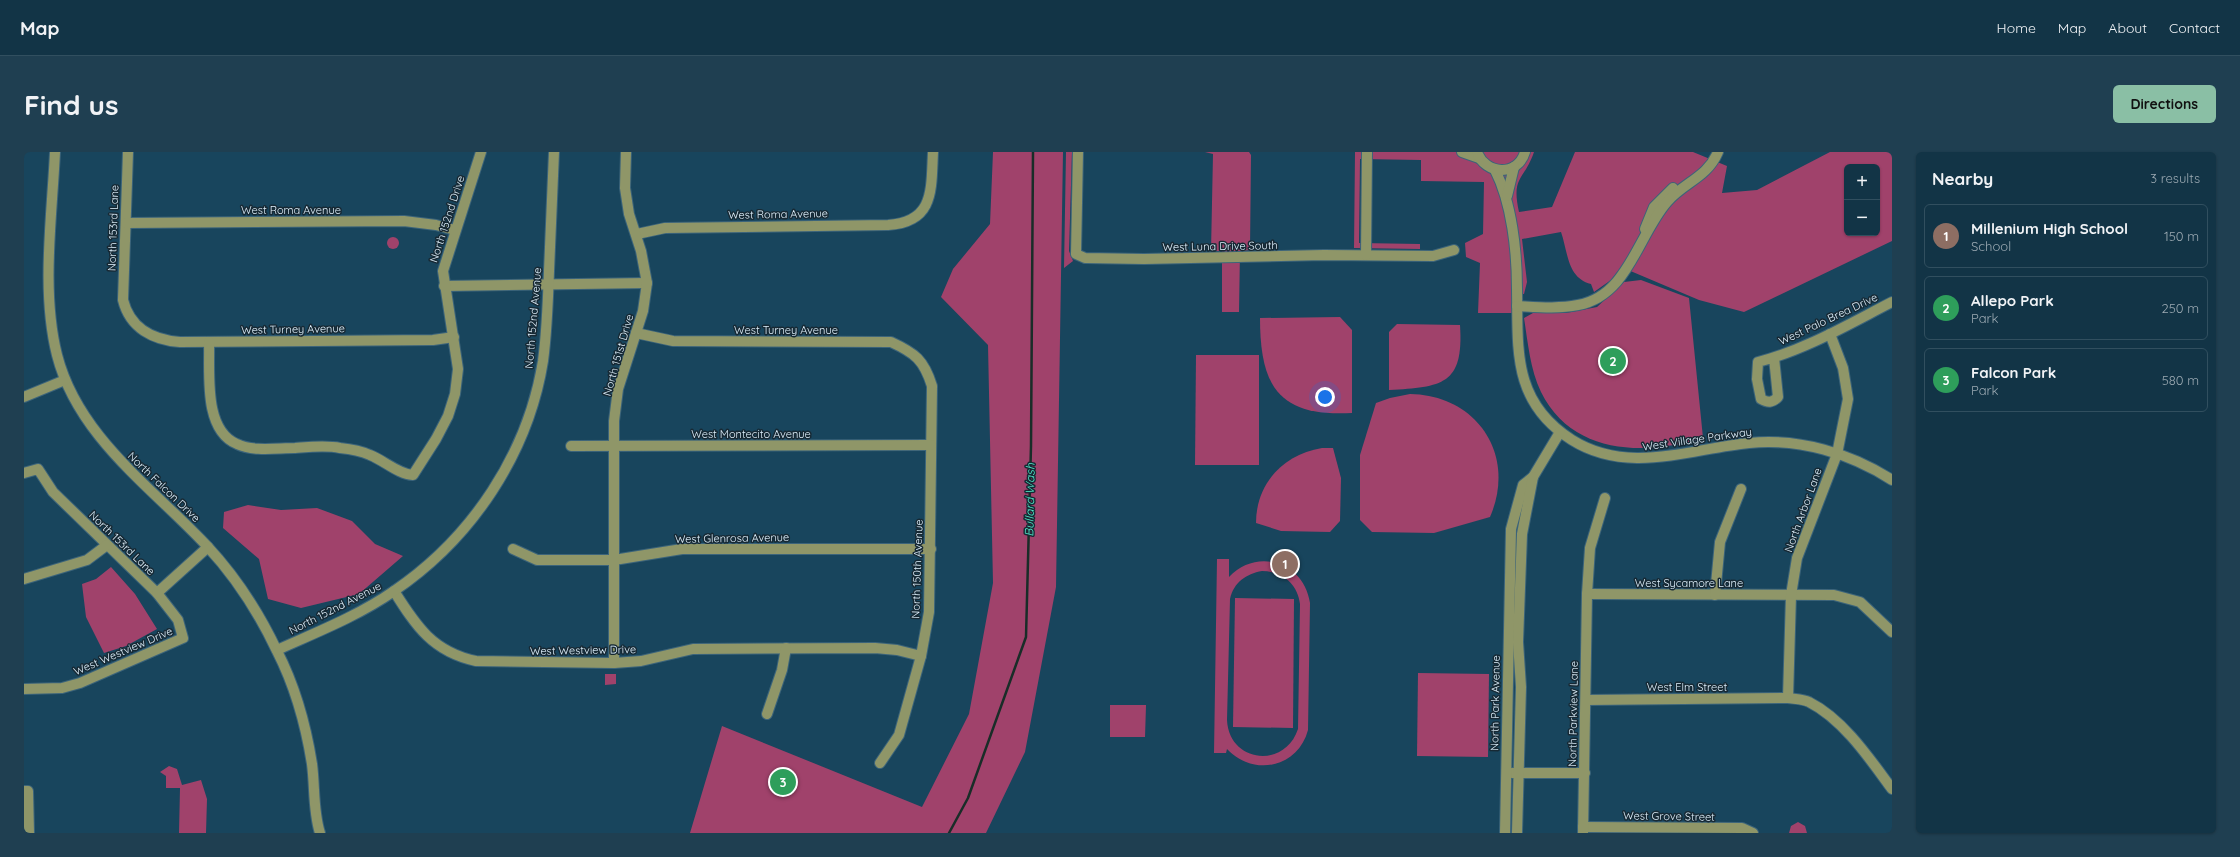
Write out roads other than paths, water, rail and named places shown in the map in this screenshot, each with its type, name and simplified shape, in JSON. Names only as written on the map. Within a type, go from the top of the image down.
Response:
[{"type":"street","name":"North Falcon Drive","points":[[55,152],[49,296],[54,340],[65,380],[85,418],[99,437],[118,458],[208,547],[247,598],[277,650],[295,694],[307,739],[314,785],[317,830]]},
{"type":"street","name":"North 153rd Lane","points":[[128,152],[123,300],[126,311],[136,325]]},
{"type":"street","name":"North 152nd Drive","points":[[209,342],[211,402],[214,419],[223,434],[237,444],[253,448],[339,447],[369,454],[394,466],[402,474],[413,475],[436,439],[448,416],[455,394],[458,369],[454,337],[444,286],[443,271],[481,152]]},
{"type":"street","name":"North 152nd Avenue","points":[[277,650],[340,622],[394,591],[429,565],[449,546],[471,521],[504,472],[524,427],[540,376],[547,325],[554,152]]},
{"type":"street","name":"North 151st Drive","points":[[614,663],[614,421],[618,389],[643,311],[647,284],[637,234],[629,214],[625,188],[626,152]]},
{"type":"street","name":"West Roma Avenue","points":[[637,234],[664,228],[888,225],[909,222],[918,216],[928,204],[933,152]]},
{"type":"street","name":"West Luna Drive South","points":[[1078,152],[1076,254],[1085,258],[1144,259],[1366,255],[1433,256],[1454,250]]},
{"type":"street","points":[[1366,255],[1367,152]]},
{"type":"street","points":[[1462,152],[1478,155],[1488,168],[1502,171],[1514,167],[1520,161],[1525,152]]},
{"type":"street","points":[[1517,306],[1571,306],[1587,303],[1598,298],[1609,290],[1620,278],[1644,235],[1645,224],[1670,190],[1680,184],[1692,181],[1708,170],[1718,152]]},
{"type":"street","name":"West Village Parkway","points":[[1507,198],[1514,167]]},
{"type":"street","name":"West Village Parkway","points":[[1495,170],[1507,198],[1517,271],[1518,354],[1522,377],[1531,396],[1542,413],[1560,432],[1595,451],[1634,459],[1658,458],[1760,442],[1798,444],[1836,454],[1871,468],[1892,480]]},
{"type":"street","name":"West Roma Avenue","points":[[126,224],[404,221],[436,225],[455,230]]},
{"type":"street","points":[[444,286],[647,284]]},
{"type":"street","name":"West Palo Brea Drive","points":[[1774,358],[1830,334],[1892,302]]},
{"type":"street","name":"West Turney Avenue","points":[[136,325],[162,340],[209,342],[433,340],[454,337]]},
{"type":"street","name":"West Turney Avenue","points":[[636,333],[673,341],[891,342],[912,351],[926,368]]},
{"type":"street","name":"North Arbor Lane","points":[[1788,698],[1791,595],[1797,558],[1836,454],[1848,399],[1843,368],[1830,334]]},
{"type":"street","name":"North 150th Avenue","points":[[880,763],[899,734],[921,656],[929,612],[932,386],[926,368]]},
{"type":"street","points":[[24,397],[65,380]]},
{"type":"street","name":"North Park Avenue","points":[[1505,833],[1510,572],[1513,518],[1523,485],[1533,476],[1560,432]]},
{"type":"street","name":"West Montecito Avenue","points":[[571,446],[931,445]]},
{"type":"street","name":"North 153rd Lane","points":[[24,473],[38,469],[53,492],[157,593],[178,620],[183,638]]},
{"type":"street","name":"North Park Avenue","points":[[1517,833],[1520,687],[1518,642],[1522,534],[1533,476]]},
{"type":"street","points":[[1715,595],[1720,542],[1741,489]]},
{"type":"street","name":"North Parkview Lane","points":[[1583,830],[1587,594],[1590,548],[1605,498]]},
{"type":"street","points":[[24,579],[87,560],[107,544]]},
{"type":"street","points":[[157,593],[208,547]]},
{"type":"street","name":"West Glenrosa Avenue","points":[[514,549],[537,560],[614,560],[682,549],[931,549]]},
{"type":"street","points":[[1510,572],[1521,573]]},
{"type":"street","name":"West Westview Drive","points":[[394,591],[428,637],[441,649],[464,659],[488,662],[614,663],[641,661],[693,649],[887,648],[921,656]]},
{"type":"street","name":"West Sycamore Lane","points":[[1587,594],[1834,595],[1860,602],[1892,632]]},
{"type":"street","name":"West Westview Drive","points":[[24,689],[62,688],[80,684],[183,638]]},
{"type":"street","points":[[767,714],[782,670],[786,648]]},
{"type":"street","name":"West Elm Street","points":[[1586,700],[1788,698],[1808,701],[1828,714],[1864,750],[1892,789]]},
{"type":"street","points":[[1506,773],[1585,773]]},
{"type":"street","points":[[26,791],[29,833]]},
{"type":"street","name":"West Grove Street","points":[[1583,830],[1742,828],[1753,833]]},
{"type":"waterway","name":"Bullard Wash","points":[[949,833],[968,798],[1026,637],[1031,446],[1033,152]]},
{"type":"place","name":"Allepo Park","points":[[1613,361]]},
{"type":"place","name":"Millenium High School","points":[[1285,564]]},
{"type":"place","name":"Falcon Park","points":[[783,782]]}]
